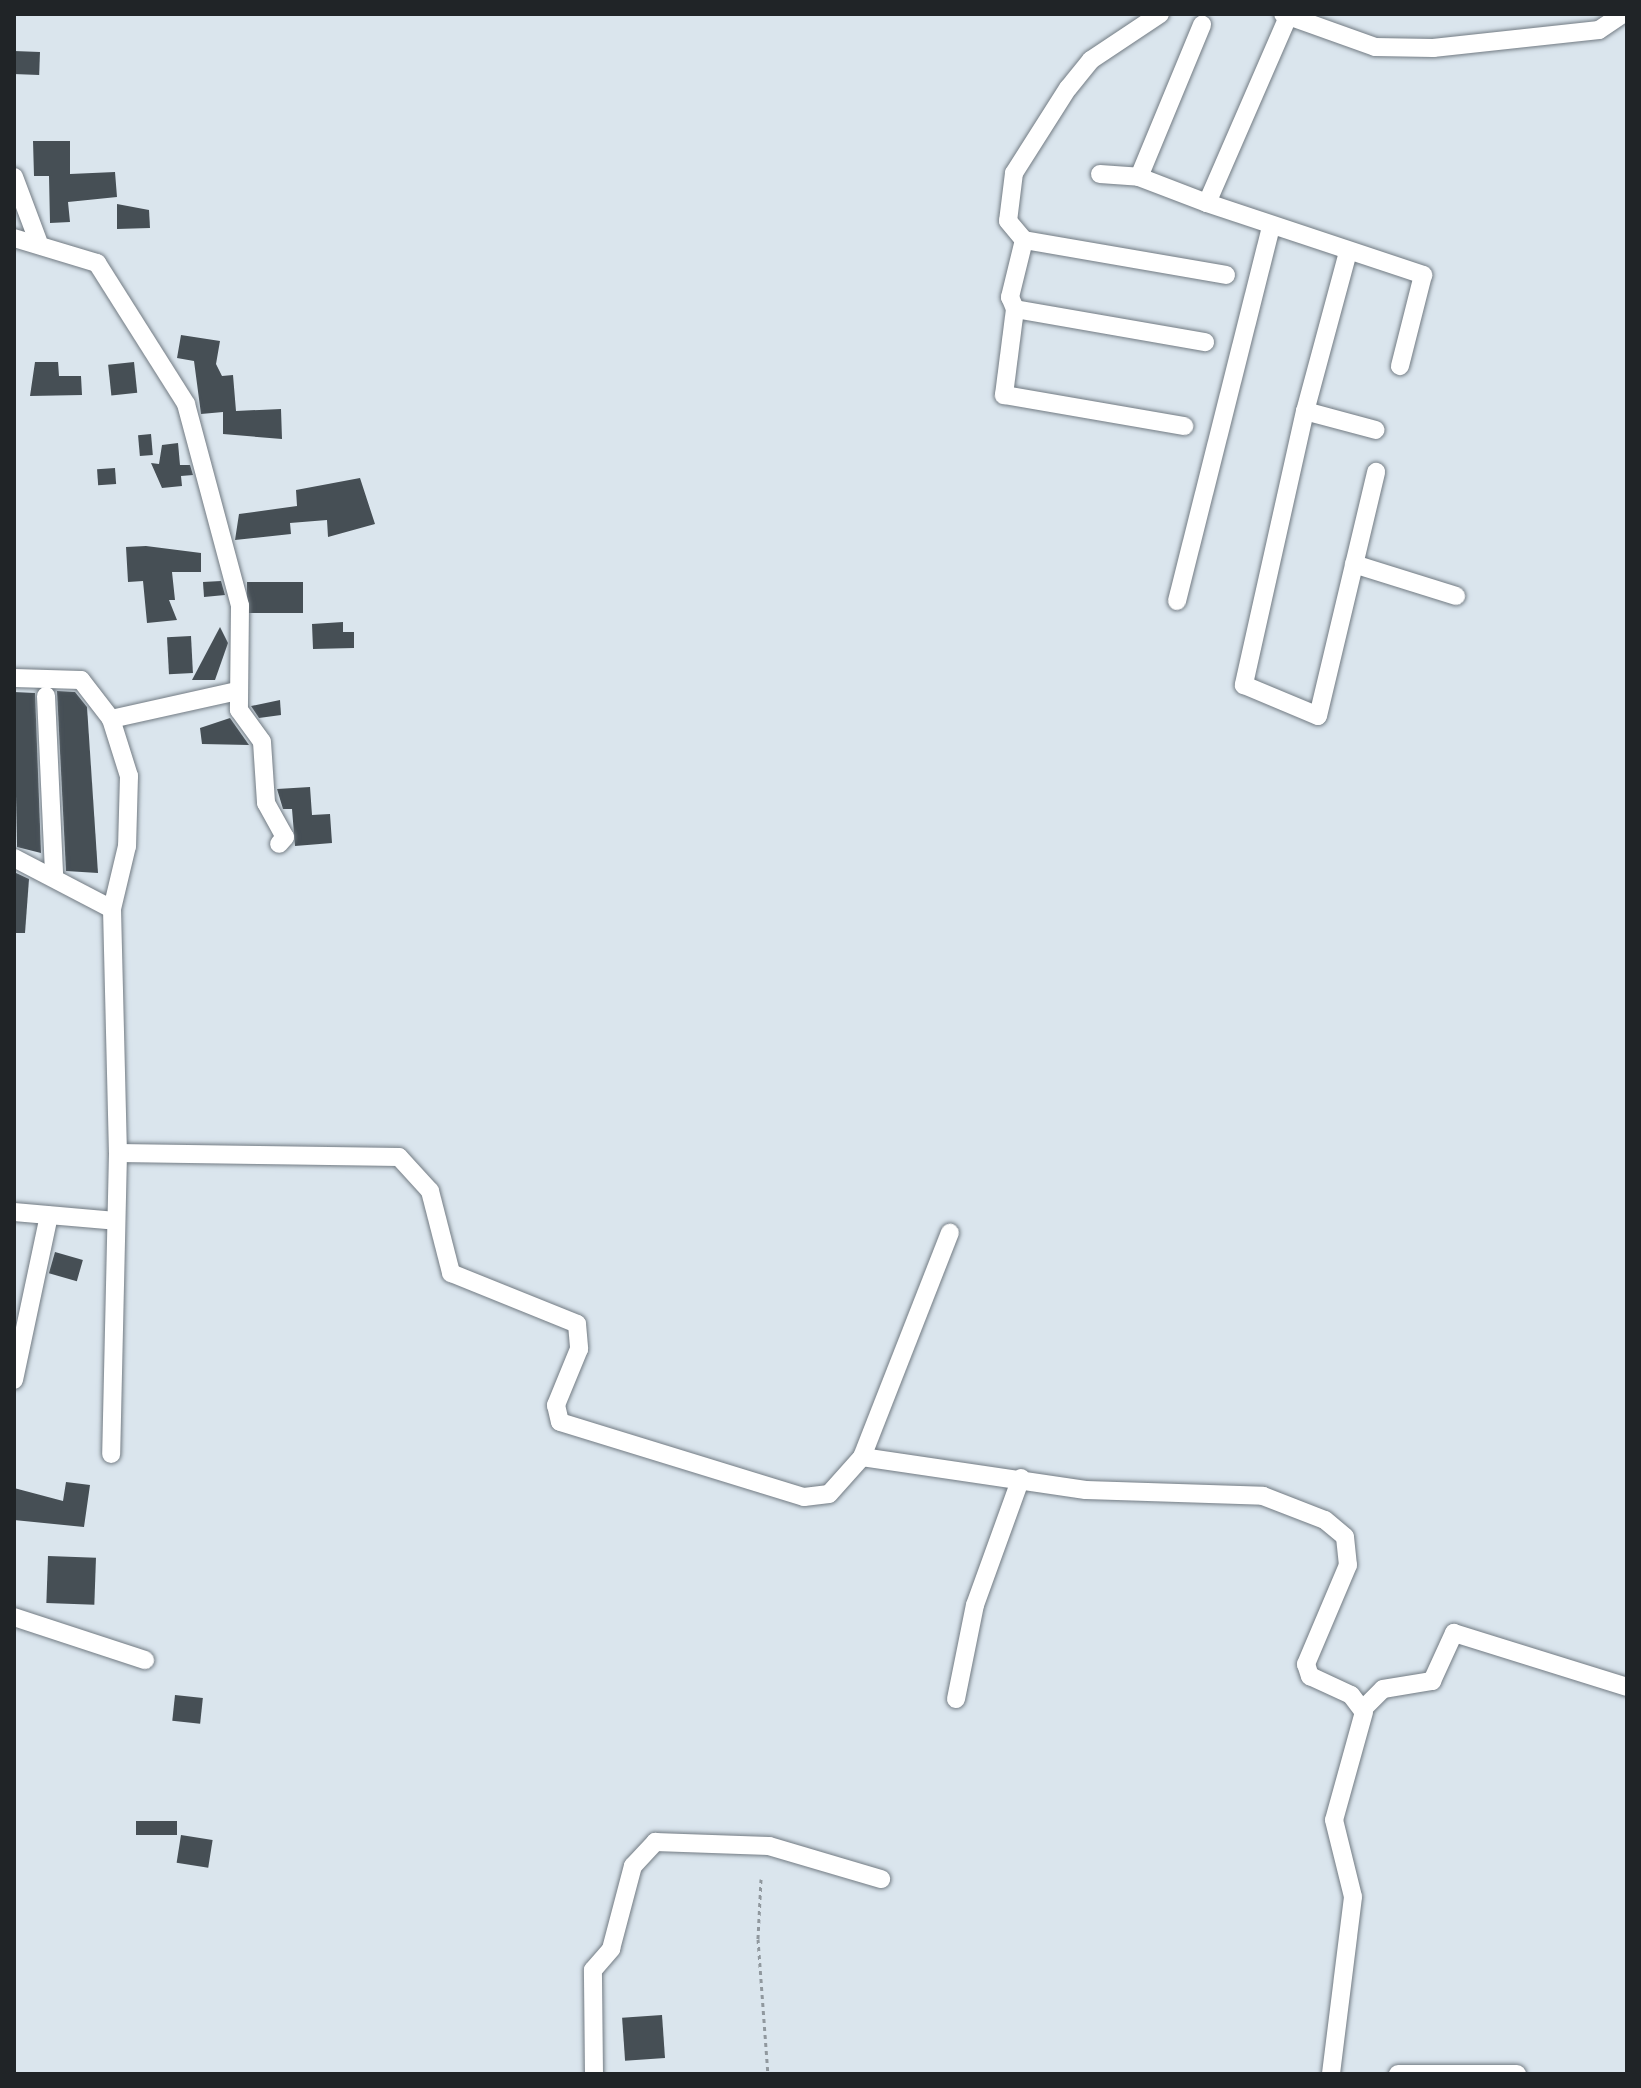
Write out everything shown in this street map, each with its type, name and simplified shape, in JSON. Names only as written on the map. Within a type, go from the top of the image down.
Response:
[{"type":"street","points":[[1160,14],[1082,71],[1014,173],[1006,213],[1024,240],[1226,275]]},
{"type":"street","points":[[1207,203],[1285,16],[1375,47],[1433,48],[1599,30],[1623,14]]},
{"type":"street","points":[[1139,177],[1202,25]]},
{"type":"street","points":[[1100,174],[1139,177],[1271,228],[1423,275],[1400,366]]},
{"type":"street","points":[[14,177],[38,241]]},
{"type":"street","points":[[1177,601],[1271,228]]},
{"type":"street","points":[[14,238],[38,241],[97,263],[186,404],[240,606],[237,691],[241,718],[262,742],[266,803],[285,837],[279,844]]},
{"type":"street","points":[[1024,240],[1010,297],[1015,309],[1004,395],[1184,426]]},
{"type":"street","points":[[1348,252],[1305,411],[1244,685],[1318,716],[1376,472]]},
{"type":"street","points":[[1015,309],[1205,342]]},
{"type":"street","points":[[1305,411],[1376,430]]},
{"type":"street","points":[[1354,564],[1456,596]]},
{"type":"street","points":[[14,678],[81,680],[111,719],[126,759],[130,805],[112,909],[118,1153],[111,1454]]},
{"type":"street","points":[[111,719],[237,691]]},
{"type":"street","points":[[46,696],[54,874]]},
{"type":"street","points":[[14,858],[54,874],[112,909]]},
{"type":"street","points":[[118,1153],[399,1157],[430,1191],[451,1273],[577,1324],[579,1349],[556,1405],[560,1422],[804,1497],[829,1494],[862,1457],[950,1233]]},
{"type":"street","points":[[14,1212],[116,1221]]},
{"type":"street","points":[[14,1380],[49,1216]]},
{"type":"street","points":[[862,1457],[1137,1495],[1263,1496],[1325,1520],[1345,1537],[1348,1565],[1306,1668],[1364,1708]]},
{"type":"street","points":[[956,1699],[975,1605],[1021,1478]]},
{"type":"street","points":[[14,1617],[145,1660]]},
{"type":"street","points":[[1331,2074],[1353,1897],[1334,1820],[1364,1708],[1383,1689],[1432,1681],[1451,1633],[1627,1687]]},
{"type":"street","points":[[594,2074],[593,1970],[613,1945],[633,1866],[655,1842],[769,1846],[881,1879]]},
{"type":"street","points":[[1398,2074],[1517,2074]]},
{"type":"path","points":[[761,1879],[758,1939],[768,2074]]},
{"type":"building","points":[[14,51],[40,52],[39,75],[14,74]]},
{"type":"building","points":[[33,141],[70,141],[70,174],[115,172],[117,197],[68,202],[70,222],[50,223],[49,176],[34,176]]},
{"type":"building","points":[[117,204],[149,210],[150,228],[117,229]]},
{"type":"building","points":[[181,335],[220,341],[216,364],[222,376],[233,375],[236,411],[281,409],[282,439],[223,434],[223,412],[201,414],[194,361],[177,358]]},
{"type":"building","points":[[35,362],[58,362],[59,376],[81,376],[82,395],[30,396]]},
{"type":"building","points":[[134,362],[137,393],[111,396],[108,365]]},
{"type":"building","points":[[151,434],[153,455],[140,456],[138,435]]},
{"type":"building","points":[[178,443],[180,465],[190,465],[193,475],[181,476],[182,486],[162,488],[151,463],[159,464],[162,445]]},
{"type":"building","points":[[115,468],[116,484],[98,485],[97,469]]},
{"type":"building","points":[[360,478],[375,524],[328,537],[327,520],[290,523],[291,534],[235,540],[239,514],[297,506],[296,490]]},
{"type":"building","points":[[146,546],[201,553],[201,572],[172,572],[175,600],[169,600],[177,620],[147,623],[143,581],[128,582],[126,547]]},
{"type":"building","points":[[221,581],[225,595],[204,597],[203,582]]},
{"type":"building","points":[[247,582],[303,582],[303,613],[247,613]]},
{"type":"building","points":[[343,622],[343,632],[354,632],[354,648],[313,649],[312,624]]},
{"type":"building","points":[[220,627],[228,643],[215,680],[192,680]]},
{"type":"building","points":[[191,636],[193,673],[169,674],[167,637]]},
{"type":"building","points":[[57,691],[75,692],[87,707],[98,873],[66,871]]},
{"type":"building","points":[[14,692],[35,693],[41,853],[17,847]]},
{"type":"building","points":[[280,700],[281,715],[259,718],[251,706]]},
{"type":"building","points":[[230,718],[249,745],[202,744],[200,728]]},
{"type":"building","points":[[310,787],[312,815],[330,814],[332,843],[295,846],[292,809],[283,809],[277,789]]},
{"type":"building","points":[[14,872],[29,879],[25,933],[14,933]]},
{"type":"building","points":[[55,1252],[83,1260],[77,1281],[49,1273]]},
{"type":"building","points":[[66,1482],[90,1485],[84,1527],[14,1520],[14,1488],[63,1501]]},
{"type":"building","points":[[48,1556],[96,1558],[94,1605],[46,1603]]},
{"type":"building","points":[[175,1695],[203,1698],[200,1724],[172,1721]]},
{"type":"building","points":[[136,1821],[177,1821],[177,1835],[136,1835]]},
{"type":"building","points":[[181,1835],[213,1840],[208,1868],[177,1863]]},
{"type":"building","points":[[662,2015],[665,2058],[625,2061],[622,2018]]}]
